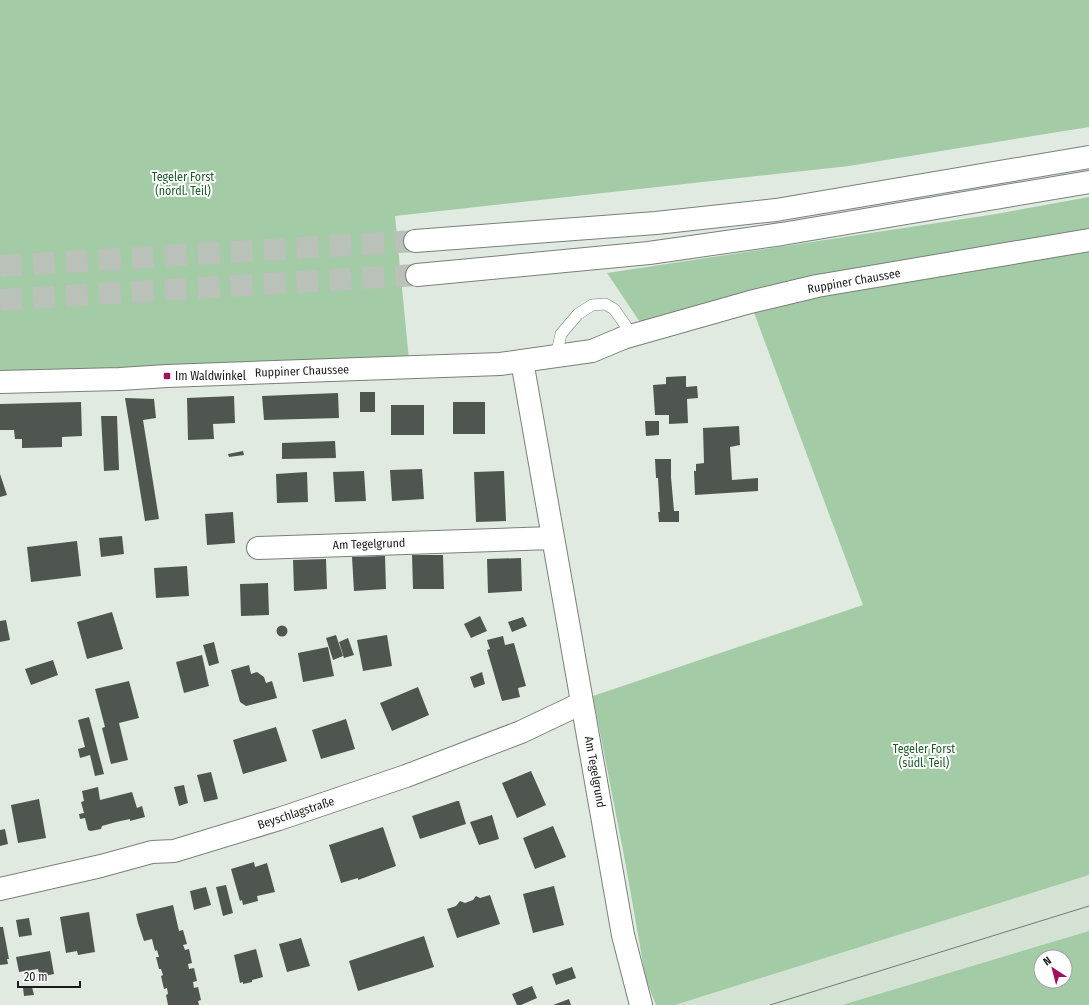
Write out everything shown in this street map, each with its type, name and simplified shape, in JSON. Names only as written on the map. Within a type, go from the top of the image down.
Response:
[{"type":"main road","points":[[415,241],[656,223],[776,210],[1089,157]]},
{"type":"main road","points":[[417,275],[649,253],[782,234],[1089,182]]},
{"type":"main road","name":"Ruppiner Chaussee","points":[[0,382],[120,379],[183,375],[500,364],[592,351],[623,338],[750,302],[817,286],[1089,240]]},
{"type":"main road","name":"Am Tegelgrund","points":[[522,361],[623,936],[641,1005]]},
{"type":"main road","name":"Am Tegelgrund","points":[[258,548],[552,538]]},
{"type":"main road","name":"Beyschlagstraße","points":[[0,889],[102,866],[152,852],[174,851],[279,819],[406,776],[521,732],[582,703]]},
{"type":"lane","points":[[556,356],[561,334],[578,314],[592,305],[604,304],[614,309],[626,326],[623,338]]},
{"type":"shaded area","points":[[1089,875],[1089,931],[842,1005],[675,1005]]},
{"type":"green space","name":"Tegeler Forst (nördl. Teil)","points":[[0,0],[1089,0],[1089,127],[849,166],[395,216],[409,360],[0,373]]},
{"type":"green space","name":"Tegeler Forst (südl. Teil)","points":[[1089,197],[1089,875],[675,1005],[656,1005],[646,980],[593,696],[863,605],[750,302],[646,331],[607,273],[996,214]]},
{"type":"green space","points":[[1089,931],[1089,1005],[842,1005]]},
{"type":"building","points":[[686,376],[686,387],[697,386],[698,398],[687,399],[688,423],[669,424],[669,415],[655,415],[653,385],[666,384],[666,377]]},
{"type":"building","points":[[360,392],[375,392],[375,412],[360,412]]},
{"type":"building","points":[[338,393],[339,418],[264,420],[262,396]]},
{"type":"building","points":[[234,396],[235,423],[213,424],[214,439],[188,440],[187,398]]},
{"type":"building","points":[[125,398],[154,399],[156,418],[143,420],[159,519],[145,521]]},
{"type":"building","points":[[81,402],[82,436],[62,437],[62,447],[22,448],[22,439],[15,439],[14,430],[0,430],[0,404]]},
{"type":"building","points":[[453,402],[485,402],[485,434],[453,434]]},
{"type":"building","points":[[391,405],[424,405],[424,435],[391,435]]},
{"type":"building","points":[[101,416],[117,416],[119,470],[104,471]]},
{"type":"building","points":[[645,421],[659,421],[659,435],[646,436]]},
{"type":"building","points":[[739,426],[740,445],[730,447],[732,480],[758,478],[758,491],[695,495],[694,471],[696,471],[696,464],[704,463],[703,428]]},
{"type":"building","points":[[335,441],[336,458],[282,459],[282,443]]},
{"type":"building","points":[[243,451],[244,455],[229,457],[228,454]]},
{"type":"building","points":[[655,459],[671,459],[674,511],[679,511],[679,522],[659,522],[658,512],[660,512],[658,478],[656,478]]},
{"type":"building","points":[[422,469],[424,499],[392,501],[390,470]]},
{"type":"building","points":[[364,471],[366,501],[335,502],[333,472]]},
{"type":"building","points":[[504,471],[506,521],[476,522],[474,472]]},
{"type":"building","points":[[307,472],[308,502],[277,503],[276,474]]},
{"type":"building","points":[[0,474],[7,495],[0,497]]},
{"type":"building","points":[[233,512],[235,543],[207,545],[205,514]]},
{"type":"building","points":[[122,536],[124,554],[101,557],[99,538]]},
{"type":"building","points":[[77,541],[81,576],[31,582],[27,547]]},
{"type":"building","points":[[412,555],[443,555],[444,589],[413,589]]},
{"type":"building","points":[[385,556],[386,589],[354,591],[352,557]]},
{"type":"building","points":[[521,558],[522,591],[488,593],[487,559]]},
{"type":"building","points":[[326,559],[327,589],[294,591],[293,560]]},
{"type":"building","points":[[187,566],[189,596],[156,598],[154,568]]},
{"type":"building","points":[[268,583],[269,615],[241,616],[240,584]]},
{"type":"building","points":[[112,612],[123,649],[87,659],[77,622]]},
{"type":"building","points":[[480,616],[487,631],[471,638],[464,624]]},
{"type":"building","points":[[523,617],[527,626],[512,632],[508,622]]},
{"type":"building","points":[[6,620],[10,640],[0,642],[0,621]]},
{"type":"building","points":[[282,625],[286,627],[288,631],[286,635],[282,637],[278,635],[276,631],[278,627]]},
{"type":"building","points":[[336,635],[343,656],[333,660],[326,638]]},
{"type":"building","points":[[387,635],[392,666],[363,671],[357,640]]},
{"type":"building","points":[[503,636],[505,645],[514,643],[526,686],[518,688],[520,697],[502,701],[487,650],[490,649],[487,640]]},
{"type":"building","points":[[348,638],[354,655],[344,658],[339,642]]},
{"type":"building","points":[[214,642],[219,663],[209,666],[203,645]]},
{"type":"building","points":[[328,647],[334,676],[303,682],[298,653]]},
{"type":"building","points":[[202,655],[209,686],[184,693],[176,662]]},
{"type":"building","points":[[53,660],[58,675],[31,685],[25,669]]},
{"type":"building","points":[[249,665],[251,674],[257,672],[264,677],[266,683],[272,681],[277,698],[246,706],[240,702],[231,670]]},
{"type":"building","points":[[482,672],[485,684],[474,688],[470,677]]},
{"type":"building","points":[[129,681],[139,718],[119,723],[128,760],[111,764],[102,728],[105,727],[95,689]]},
{"type":"building","points":[[418,687],[429,715],[392,731],[380,703]]},
{"type":"building","points":[[89,717],[104,774],[95,776],[90,755],[80,758],[78,749],[85,747],[78,720]]},
{"type":"building","points":[[346,719],[355,749],[321,759],[312,730]]},
{"type":"building","points":[[276,727],[287,761],[243,774],[233,740]]},
{"type":"building","points":[[531,771],[546,805],[517,818],[502,783]]},
{"type":"building","points":[[211,772],[218,799],[204,802],[197,775]]},
{"type":"building","points":[[184,785],[188,803],[179,806],[174,787]]},
{"type":"building","points":[[98,787],[100,800],[132,792],[137,808],[142,806],[145,817],[130,821],[130,819],[116,822],[102,826],[101,829],[91,831],[88,830],[85,818],[80,819],[79,814],[84,813],[81,802],[84,801],[82,791]]},
{"type":"building","points":[[39,799],[46,838],[18,843],[11,805]]},
{"type":"building","points":[[459,801],[466,824],[420,839],[412,816]]},
{"type":"building","points":[[492,815],[499,839],[479,845],[470,822]]},
{"type":"building","points":[[553,826],[566,857],[535,869],[523,838]]},
{"type":"building","points":[[383,827],[396,866],[358,880],[358,878],[341,883],[329,845]]},
{"type":"building","points":[[5,829],[8,844],[0,846],[0,830]]},
{"type":"building","points":[[254,862],[255,867],[267,863],[275,892],[257,896],[258,901],[243,905],[242,900],[240,901],[231,869]]},
{"type":"building","points":[[226,885],[233,913],[223,916],[216,887]]},
{"type":"building","points":[[554,886],[564,925],[533,933],[523,894]]},
{"type":"building","points":[[206,887],[211,905],[194,910],[190,891]]},
{"type":"building","points":[[490,895],[500,924],[457,938],[447,909],[456,906],[460,901],[465,903],[473,900],[476,896],[480,898]]},
{"type":"building","points":[[173,905],[179,931],[183,930],[187,944],[183,945],[185,950],[189,949],[192,963],[188,964],[189,969],[194,968],[197,981],[193,982],[194,988],[198,987],[201,1000],[198,1001],[199,1005],[168,1005],[166,995],[168,994],[167,988],[164,989],[161,976],[163,975],[161,969],[159,969],[156,957],[159,957],[157,950],[155,951],[152,939],[144,941],[138,923],[136,914]]},
{"type":"building","points":[[89,912],[95,952],[78,955],[77,951],[66,953],[60,917]]},
{"type":"building","points":[[29,918],[32,935],[19,937],[16,920]]},
{"type":"building","points":[[0,927],[3,927],[9,959],[7,959],[8,964],[0,965]]},
{"type":"building","points":[[424,936],[434,967],[358,991],[349,961]]},
{"type":"building","points":[[301,938],[310,966],[287,972],[279,944]]},
{"type":"building","points":[[256,949],[263,977],[252,980],[252,982],[243,984],[243,982],[240,983],[234,955]]},
{"type":"building","points":[[50,951],[54,974],[40,977],[38,969],[19,972],[16,957]]},
{"type":"building","points":[[572,967],[576,978],[556,985],[552,974]]},
{"type":"building","points":[[532,986],[537,998],[521,1005],[517,1005],[512,994]]},
{"type":"building","points":[[32,987],[34,995],[24,996],[23,988]]},
{"type":"building","points":[[569,999],[571,1005],[553,1005]]},
{"type":"tunnel","points":[[0,266],[415,241]]},
{"type":"tunnel","points":[[0,300],[417,275]]},
{"type":"tram line","points":[[770,1005],[1089,906]]},
{"type":"place","name":"Im Waldwinkel","points":[[167,376]]}]
